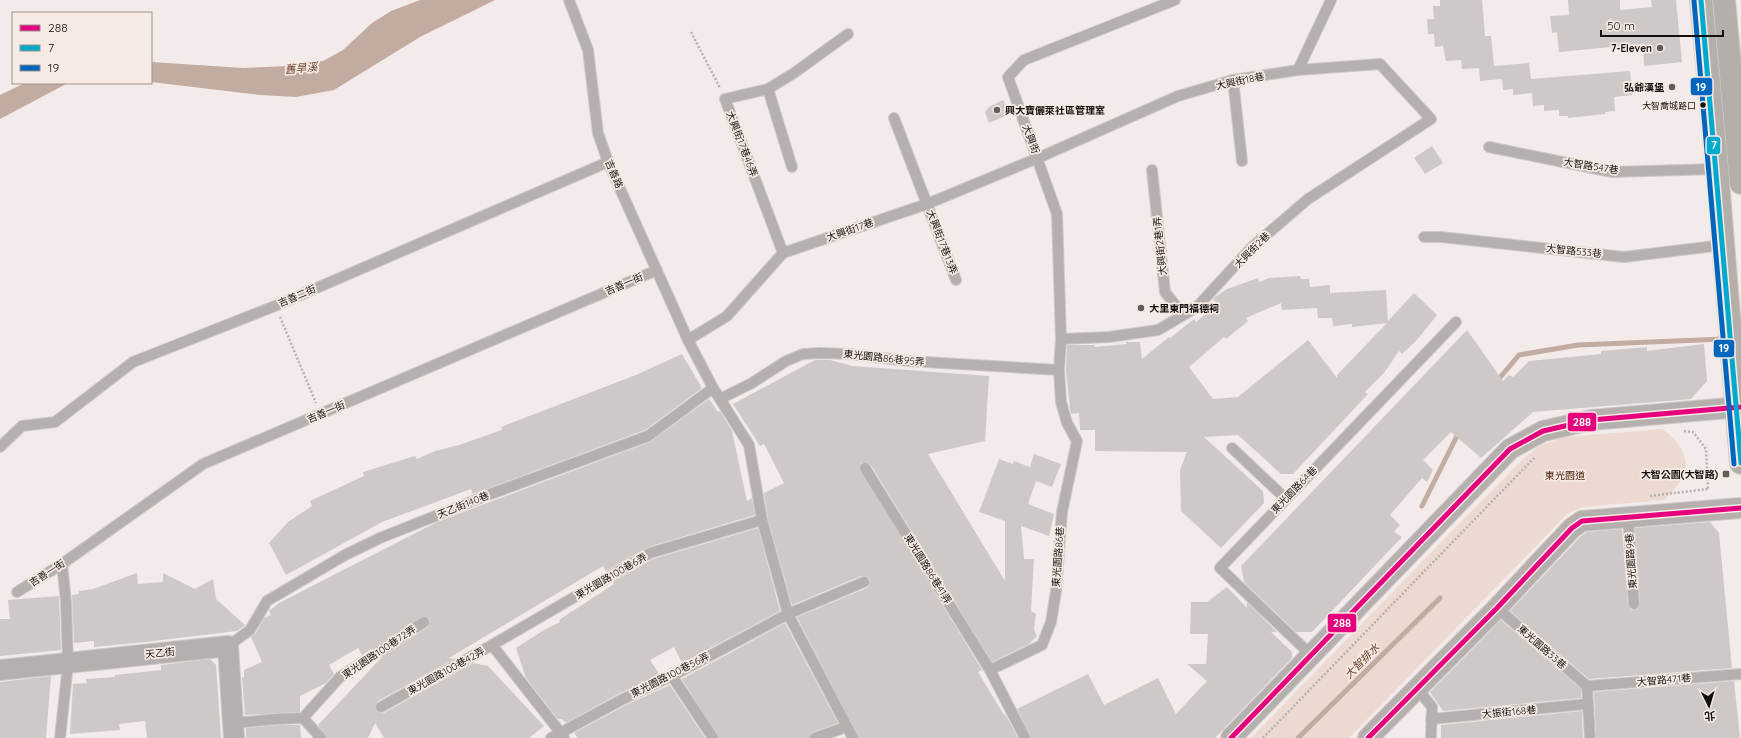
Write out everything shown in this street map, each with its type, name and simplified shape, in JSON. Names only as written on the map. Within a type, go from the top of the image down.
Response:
[{"type":"street","points":[[1701,0],[1738,407],[1741,463]]},
{"type":"street","points":[[1724,0],[1736,52],[1741,183]]},
{"type":"street","points":[[1707,57],[1736,52]]},
{"type":"street","points":[[1231,738],[1510,449],[1543,431],[1591,420],[1738,407]]},
{"type":"street","points":[[1368,738],[1497,608],[1572,528],[1582,521],[1741,508]]},
{"type":"street","points":[[228,646],[233,730]]},
{"type":"street","name":"天乙街","points":[[0,670],[228,646]]},
{"type":"lane","name":"吉善路","points":[[569,0],[588,50],[598,132],[608,162],[688,340]]},
{"type":"lane","points":[[1298,70],[1331,0]]},
{"type":"lane","name":"大興街","points":[[1061,339],[1058,214],[1008,77],[1024,60],[1170,1]]},
{"type":"lane","name":"大興街17巷46弄","points":[[783,253],[725,99],[768,89],[794,73],[848,34]]},
{"type":"lane","name":"大興街18巷","points":[[1038,158],[1178,96],[1233,80],[1298,70],[1380,64],[1431,119]]},
{"type":"lane","points":[[1233,80],[1242,161]]},
{"type":"lane","points":[[768,89],[792,167]]},
{"type":"lane","name":"大興街17巷13弄","points":[[894,118],[956,280]]},
{"type":"lane","name":"大興街2巷","points":[[1061,339],[1109,337],[1158,330],[1197,307],[1252,247],[1308,198],[1431,119]]},
{"type":"lane","name":"大智路547巷","points":[[1489,147],[1612,172],[1717,169]]},
{"type":"lane","name":"大興街17巷","points":[[688,340],[727,316],[783,253],[927,204],[1038,158]]},
{"type":"lane","name":"吉善二街","points":[[0,446],[22,426],[55,422],[132,362],[275,306],[608,162]]},
{"type":"lane","name":"大興街2巷1弄","points":[[1152,170],[1165,292],[1183,315]]},
{"type":"lane","name":"大智路533巷","points":[[1424,237],[1441,236],[1624,257],[1723,246]]},
{"type":"lane","name":"吉善一街","points":[[17,592],[62,564],[204,464],[657,270]]},
{"type":"lane","name":"東光園路64巷","points":[[1311,655],[1220,568],[1456,322]]},
{"type":"lane","name":"東光園路86巷","points":[[990,670],[1042,645],[1051,622],[1056,591],[1062,512],[1077,441],[1067,423],[1061,402],[1059,370],[1061,339]]},
{"type":"lane","points":[[688,340],[713,388],[750,445],[762,520],[788,614],[853,738]]},
{"type":"lane","name":"東光園路86巷95弄","points":[[720,399],[763,377],[786,361],[802,354],[848,354],[908,361],[1059,370]]},
{"type":"lane","name":"天乙街140巷","points":[[228,646],[250,630],[267,601],[345,555],[380,538],[480,498],[648,436],[713,388]]},
{"type":"lane","points":[[1232,448],[1286,499]]},
{"type":"lane","name":"東光園路86巷41弄","points":[[865,468],[990,670]]},
{"type":"lane","name":"東光園路9巷","points":[[1628,517],[1634,604]]},
{"type":"lane","name":"東光園路100巷6弄","points":[[492,646],[650,553],[762,520]]},
{"type":"lane","points":[[60,738],[68,664],[66,602],[62,564]]},
{"type":"lane","name":"東光園路100巷56弄","points":[[551,738],[563,735],[623,699],[672,676],[788,614],[864,582]]},
{"type":"lane","name":"東光園路33巷","points":[[1497,608],[1587,686]]},
{"type":"lane","name":"東光園路100巷72弄","points":[[303,718],[340,677],[424,622]]},
{"type":"lane","name":"東光園路100巷42弄","points":[[381,707],[492,646],[563,735]]},
{"type":"lane","points":[[990,670],[1025,738]]},
{"type":"lane","name":"大智路471巷","points":[[1587,686],[1741,674]]},
{"type":"lane","points":[[672,676],[713,738]]},
{"type":"lane","points":[[1587,686],[1590,738]]},
{"type":"lane","points":[[1418,688],[1432,707],[1431,738]]},
{"type":"lane","name":"大振街168巷","points":[[1431,719],[1588,704]]},
{"type":"lane","points":[[233,730],[277,718],[303,718],[320,738]]},
{"type":"lane","points":[[815,738],[846,727]]},
{"type":"path","points":[[691,32],[725,99]]},
{"type":"path","points":[[275,306],[321,414]]},
{"type":"path","points":[[1683,431],[1693,432],[1706,449],[1708,489]]},
{"type":"path","points":[[1263,738],[1536,456]]},
{"type":"green space","name":"東光園道","points":[[1662,429],[1678,444],[1685,457],[1686,464],[1682,479],[1664,500],[1584,507],[1567,514],[1349,738],[1251,738],[1449,534],[1524,458],[1539,446],[1564,437]]},
{"type":"water","name":"舊旱溪","points":[[420,0],[495,0],[420,37],[334,90],[296,97],[260,95],[152,82],[152,62],[243,68],[288,66],[323,61],[343,50],[372,23],[391,11]]},
{"type":"water","points":[[23,84],[66,84],[0,119],[0,95]]},
{"type":"building","points":[[1440,0],[1482,0],[1485,36],[1491,36],[1494,66],[1529,63],[1531,79],[1630,71],[1632,95],[1614,97],[1615,111],[1605,112],[1605,114],[1568,118],[1568,116],[1559,116],[1559,110],[1544,111],[1544,105],[1533,106],[1532,93],[1513,95],[1513,89],[1503,90],[1502,79],[1480,81],[1479,68],[1462,69],[1461,60],[1446,61],[1443,46],[1435,47],[1434,34],[1428,34],[1427,19],[1434,19],[1433,6],[1440,6]]},
{"type":"building","points":[[1568,0],[1620,0],[1620,10],[1652,7],[1651,0],[1676,0],[1682,62],[1644,66],[1643,44],[1559,52],[1557,32],[1552,33],[1550,16],[1569,15]]},
{"type":"building","name":"興大寶儷萊社區管理室","points":[[1003,100],[1010,114],[989,123],[985,112],[989,107]]},
{"type":"building","points":[[1432,146],[1443,163],[1425,174],[1414,158]]},
{"type":"building","points":[[1300,276],[1301,279],[1309,279],[1310,287],[1330,285],[1330,293],[1386,290],[1388,321],[1414,293],[1437,315],[1416,341],[1402,354],[1399,351],[1384,373],[1365,392],[1368,394],[1293,474],[1281,474],[1238,435],[1204,437],[1263,491],[1264,503],[1221,548],[1181,511],[1180,470],[1187,452],[1095,451],[1095,430],[1080,430],[1079,413],[1071,414],[1066,370],[1067,345],[1094,345],[1095,347],[1126,344],[1126,342],[1140,342],[1142,359],[1194,319],[1196,322],[1217,304],[1213,299],[1227,289],[1258,278],[1259,282],[1269,278]],"holes":[[[1281,303],[1282,310],[1317,308],[1318,318],[1332,318],[1333,326],[1352,324],[1352,327],[1387,323],[1337,375],[1337,378],[1308,340],[1238,397],[1213,399],[1189,367],[1224,337],[1226,339],[1248,321],[1246,318]]]},
{"type":"building","points":[[1467,330],[1503,381],[1509,375],[1513,377],[1529,361],[1601,354],[1601,351],[1647,347],[1647,351],[1704,344],[1707,381],[1691,399],[1533,412],[1481,458],[1451,432],[1423,460],[1433,470],[1427,482],[1422,478],[1390,515],[1400,525],[1394,532],[1402,537],[1312,632],[1296,632],[1244,582],[1241,566]]},
{"type":"building","points":[[682,354],[702,388],[645,430],[473,494],[471,489],[382,522],[286,575],[269,543],[288,522],[312,506],[310,501],[364,476],[363,472],[415,456],[417,459],[435,451],[459,445],[502,430],[501,427],[636,375]]},
{"type":"building","points":[[815,360],[830,360],[853,366],[989,376],[985,441],[928,454],[1005,581],[1005,521],[979,512],[999,459],[1013,464],[1014,461],[1030,467],[1034,454],[1061,464],[1052,487],[1036,481],[1028,504],[1054,514],[1049,536],[1021,526],[1024,559],[1034,559],[1031,611],[1036,614],[1034,630],[1037,636],[1029,644],[992,662],[871,465],[864,462],[861,463],[859,468],[982,670],[978,672],[1004,715],[1005,714],[1018,738],[859,738],[797,617],[867,588],[870,580],[868,577],[861,576],[792,605],[768,519],[764,493],[784,483],[764,444],[760,446],[733,404]]},
{"type":"building","points":[[709,399],[718,412],[720,411],[732,431],[747,501],[752,498],[755,515],[648,547],[606,571],[603,566],[449,658],[454,659],[378,701],[375,707],[377,712],[384,713],[473,663],[488,666],[544,726],[529,738],[384,738],[375,723],[368,738],[327,738],[318,725],[383,656],[428,627],[430,621],[429,618],[424,616],[362,655],[358,648],[329,665],[334,674],[326,683],[300,696],[300,712],[245,715],[242,677],[244,677],[244,670],[262,662],[251,637],[256,633],[264,618],[271,615],[269,611],[279,603],[437,522],[650,442]]},
{"type":"building","points":[[1710,522],[1719,533],[1732,668],[1589,679],[1510,611],[1580,537],[1587,532],[1622,529],[1628,605],[1631,610],[1637,610],[1640,604],[1635,528]]},
{"type":"building","points":[[758,528],[780,611],[682,663],[674,647],[650,660],[660,675],[620,693],[566,723],[562,719],[558,719],[526,678],[516,648],[544,630],[560,622],[559,620],[614,584],[613,582],[653,559]]},
{"type":"building","points":[[137,573],[138,584],[163,582],[163,573],[195,589],[213,579],[216,599],[245,625],[237,631],[145,642],[94,647],[94,641],[74,643],[72,595],[79,594],[79,591],[93,589]]},
{"type":"building","points":[[1227,587],[1247,608],[1247,602],[1277,632],[1271,632],[1292,652],[1292,658],[1215,738],[1031,738],[1017,709],[1088,674],[1104,705],[1158,678],[1176,714],[1207,681],[1187,664],[1206,664],[1208,634],[1190,634],[1191,602],[1207,602]]},
{"type":"building","points":[[59,596],[61,650],[0,656],[0,619],[10,619],[8,600]]},
{"type":"building","points":[[1501,620],[1581,689],[1581,698],[1443,711],[1430,692]]},
{"type":"building","points":[[785,623],[838,723],[813,732],[809,738],[719,738],[682,679]]},
{"type":"building","points":[[210,659],[216,665],[221,738],[147,738],[145,721],[119,724],[120,730],[70,734],[73,684],[87,683],[86,679],[115,677],[115,675],[161,670],[161,665]]},
{"type":"building","points":[[51,676],[46,738],[0,738],[0,682]]},
{"type":"building","points":[[1734,681],[1740,738],[1596,738],[1594,692]]},
{"type":"building","points":[[670,685],[705,738],[578,738],[574,733],[626,705]]},
{"type":"building","points":[[1582,711],[1583,738],[1441,738],[1441,725]]},
{"type":"building","points":[[277,725],[300,725],[301,738],[246,738],[246,728]]},
{"type":"waterway","points":[[1497,381],[1519,355],[1578,345],[1724,339]]},
{"type":"waterway","points":[[1422,506],[1459,432]]},
{"type":"waterway","name":"大智排水","points":[[1298,738],[1440,598]]},
{"type":"transit line","name":"7","points":[[1701,0],[1741,463]]},
{"type":"transit line","name":"19","points":[[1694,1],[1734,464]]},
{"type":"transit line","name":"288","points":[[1231,738],[1510,449],[1543,431],[1591,420],[1741,407]]},
{"type":"transit line","name":"288","points":[[1368,738],[1497,608],[1572,528],[1582,521],[1741,508]]},
{"type":"place","name":"7-Eleven","points":[[1660,48]]},
{"type":"place","name":"弘爺漢堡","points":[[1672,87]]},
{"type":"place","name":"大智喬城路口","points":[[1703,105]]},
{"type":"place","name":"興大寶儷萊社區管理室","points":[[997,110]]},
{"type":"place","name":"大里東門福德祠","points":[[1141,308]]},
{"type":"place","name":"大智公園(大智路)","points":[[1726,474]]}]
